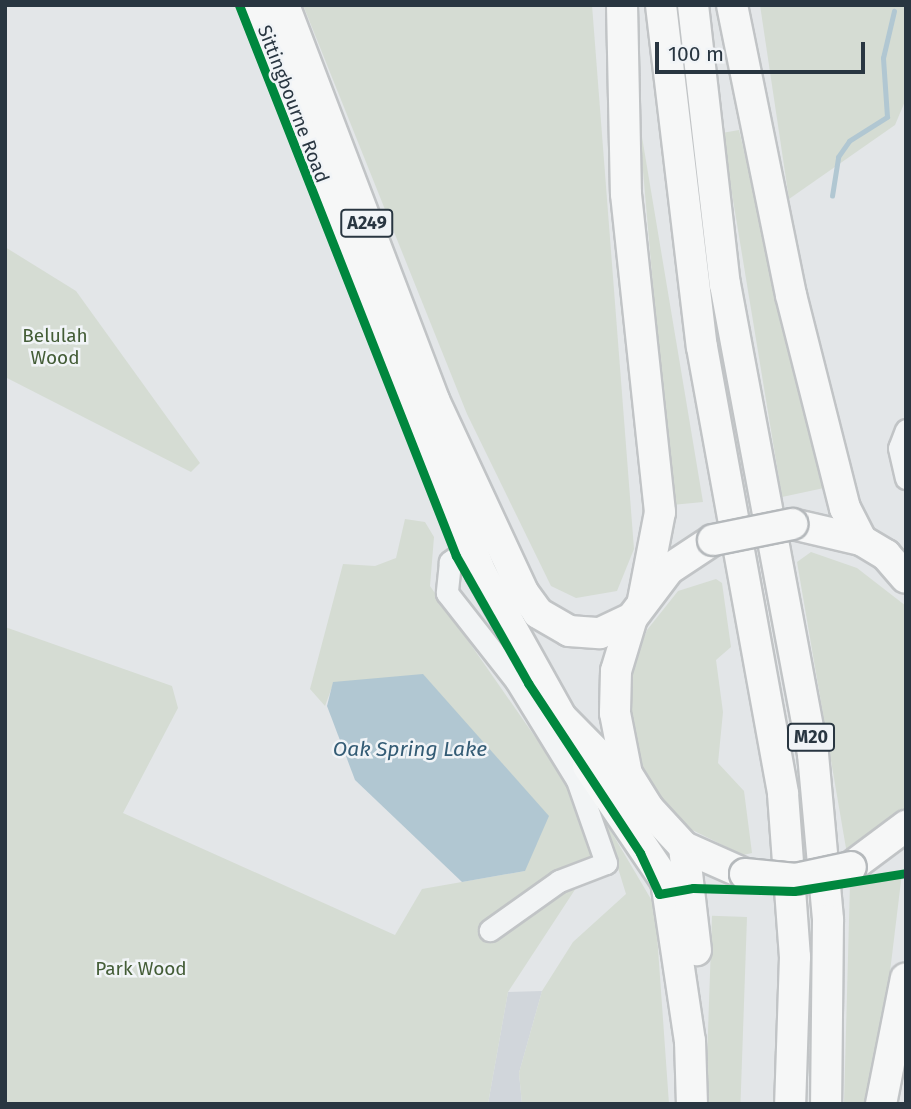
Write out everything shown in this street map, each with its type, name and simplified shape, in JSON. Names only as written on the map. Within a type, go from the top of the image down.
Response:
[{"type":"highway","name":"Sittingbourne Road","points":[[254,5],[469,548],[561,717],[637,794]]},
{"type":"highway","name":"Sittingbourne Road","points":[[284,5],[434,400],[523,592],[538,613],[569,631],[600,633],[637,609]]},
{"type":"highway","points":[[622,5],[628,219],[660,512],[637,609],[617,671],[615,713],[621,758],[637,794],[684,847],[746,874],[796,879],[851,867],[906,826]]},
{"type":"highway","name":"M20","points":[[661,5],[702,347],[783,794],[795,957],[790,1104]]},
{"type":"highway","name":"M20","points":[[693,5],[725,284],[813,754],[829,934],[826,1104]]},
{"type":"highway","points":[[732,5],[791,295],[845,508],[906,578]]},
{"type":"highway","points":[[637,609],[669,569],[713,540],[792,524],[885,553]]},
{"type":"highway","points":[[561,717],[578,751],[662,868],[690,1041]]},
{"type":"highway","points":[[684,847],[696,955],[690,1041],[692,1104]]},
{"type":"highway","points":[[881,1104],[906,978]]},
{"type":"lane","points":[[906,430],[899,448],[906,478]]},
{"type":"lane","points":[[469,548],[450,562],[447,593],[516,681],[577,780],[606,863],[559,881],[490,930]]},
{"type":"shaded area","points":[[542,991],[519,1073],[522,1104],[488,1104],[508,992]]},
{"type":"green space","points":[[303,5],[592,5],[634,549],[617,591],[576,598],[551,586],[467,414]]},
{"type":"green space","points":[[760,5],[906,5],[906,99],[895,125],[789,199]]},
{"type":"green space","points":[[638,113],[703,502],[672,505]]},
{"type":"green space","points":[[739,130],[824,488],[782,497],[722,133]]},
{"type":"green space","name":"Belulah Wood","points":[[5,247],[76,291],[200,463],[191,472],[5,377]]},
{"type":"green space","name":"Park Wood","points":[[405,519],[425,522],[434,537],[430,586],[563,777],[595,859],[508,992],[488,1104],[5,1104],[5,627],[172,686],[178,708],[123,813],[395,935],[422,889],[525,871],[334,682],[325,706],[310,689],[343,564],[375,566],[396,558]]},
{"type":"green space","points":[[811,552],[857,568],[906,606],[906,811],[847,854],[797,562]]},
{"type":"green space","points":[[716,579],[722,583],[731,647],[716,660],[723,712],[718,763],[744,791],[752,853],[743,855],[682,825],[653,794],[628,741],[630,673],[647,630],[678,591]]},
{"type":"green space","points":[[602,816],[655,906],[669,1104],[522,1104],[519,1073],[542,991],[573,942],[626,894]]},
{"type":"green space","points":[[902,873],[881,1046],[867,1104],[844,1104],[850,883]]},
{"type":"green space","points":[[712,916],[747,917],[740,1104],[705,1103]]},
{"type":"water","name":"Oak Spring Lake","points":[[423,674],[549,816],[525,871],[462,882],[355,780],[327,706],[333,682]]},
{"type":"waterway","points":[[832,196],[838,157],[849,141],[887,117],[883,58],[894,11]]},
{"type":"cycle path","points":[[239,5],[456,556],[528,683],[640,853],[659,894],[693,888],[794,891],[906,873]]}]
